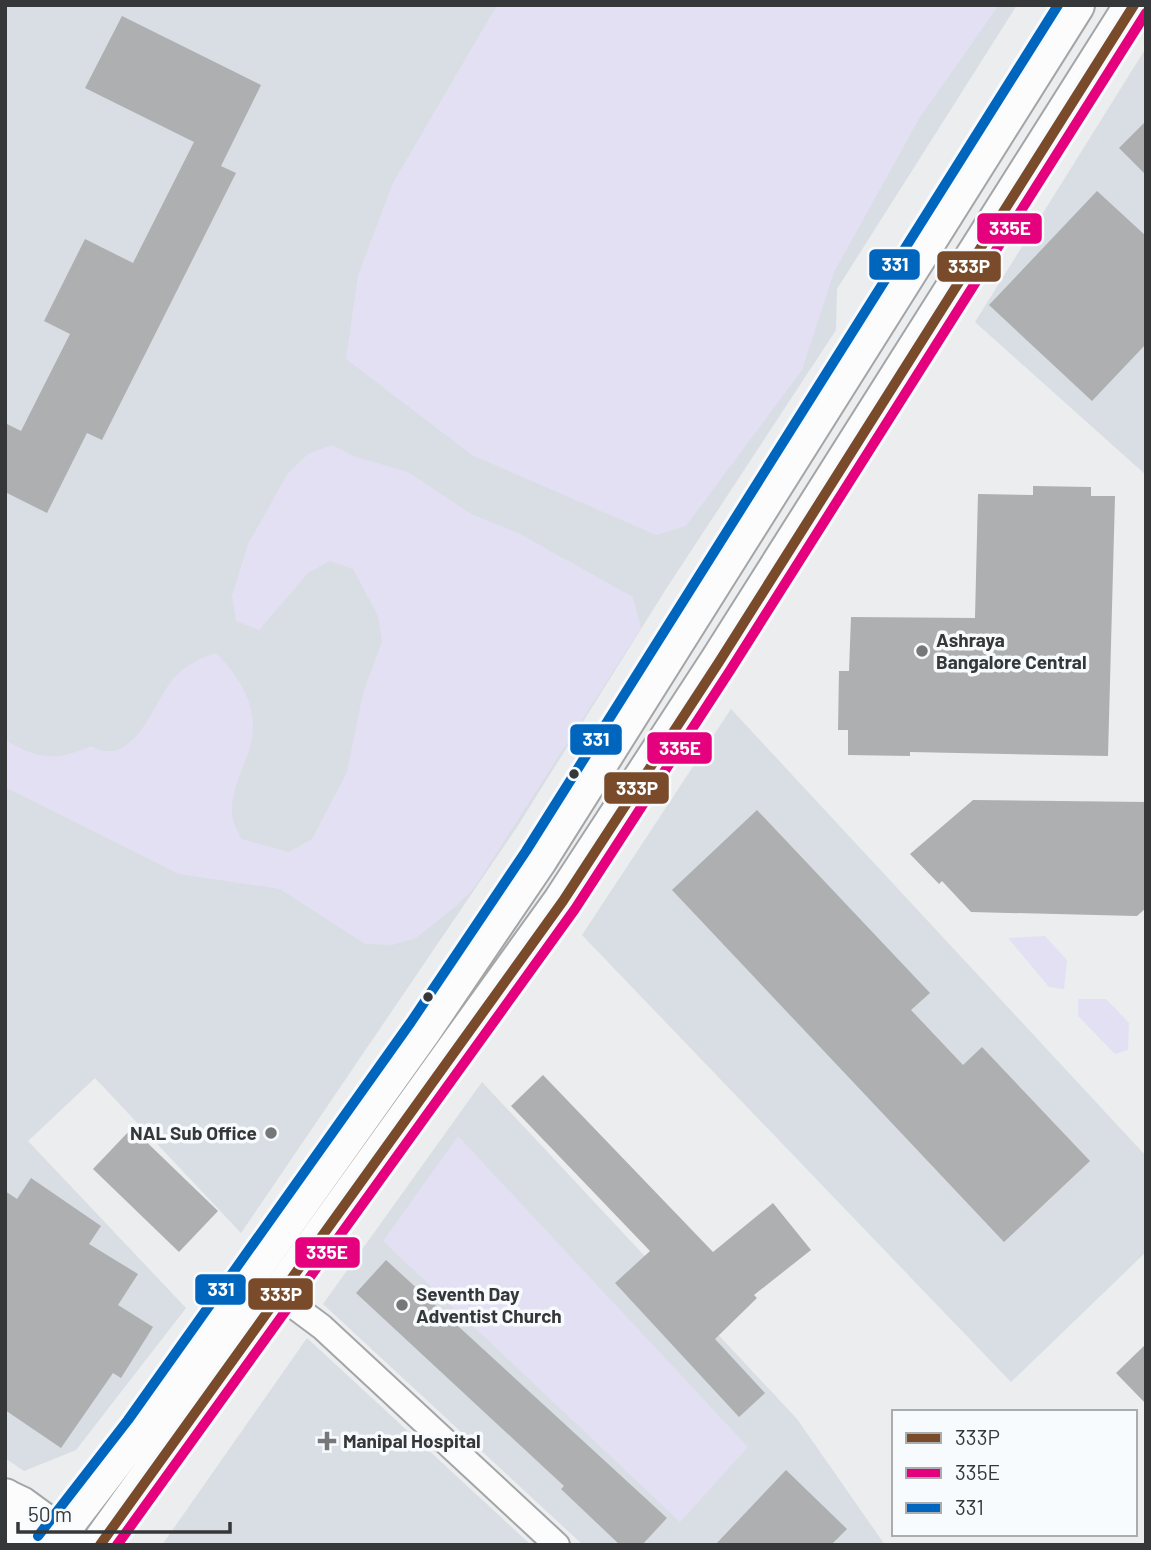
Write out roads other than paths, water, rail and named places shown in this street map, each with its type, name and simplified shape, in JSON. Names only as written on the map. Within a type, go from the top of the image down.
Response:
[{"type":"main road","points":[[53,1542],[139,1428],[422,1030],[538,859],[1075,5]]},
{"type":"main road","points":[[100,1545],[441,1075],[563,901],[719,662],[1134,5]]},
{"type":"street","points":[[279,1295],[322,1327],[557,1545]]},
{"type":"street","points":[[6,1496],[22,1504],[53,1542]]},
{"type":"place","name":"Ashraya Bangalore Central","points":[[922,651]]},
{"type":"place","name":"NAL Sub Office","points":[[271,1133]]},
{"type":"place","name":"Seventh Day Adventist Church","points":[[402,1305]]},
{"type":"place","name":"Manipal Hospital","points":[[327,1441]]}]
